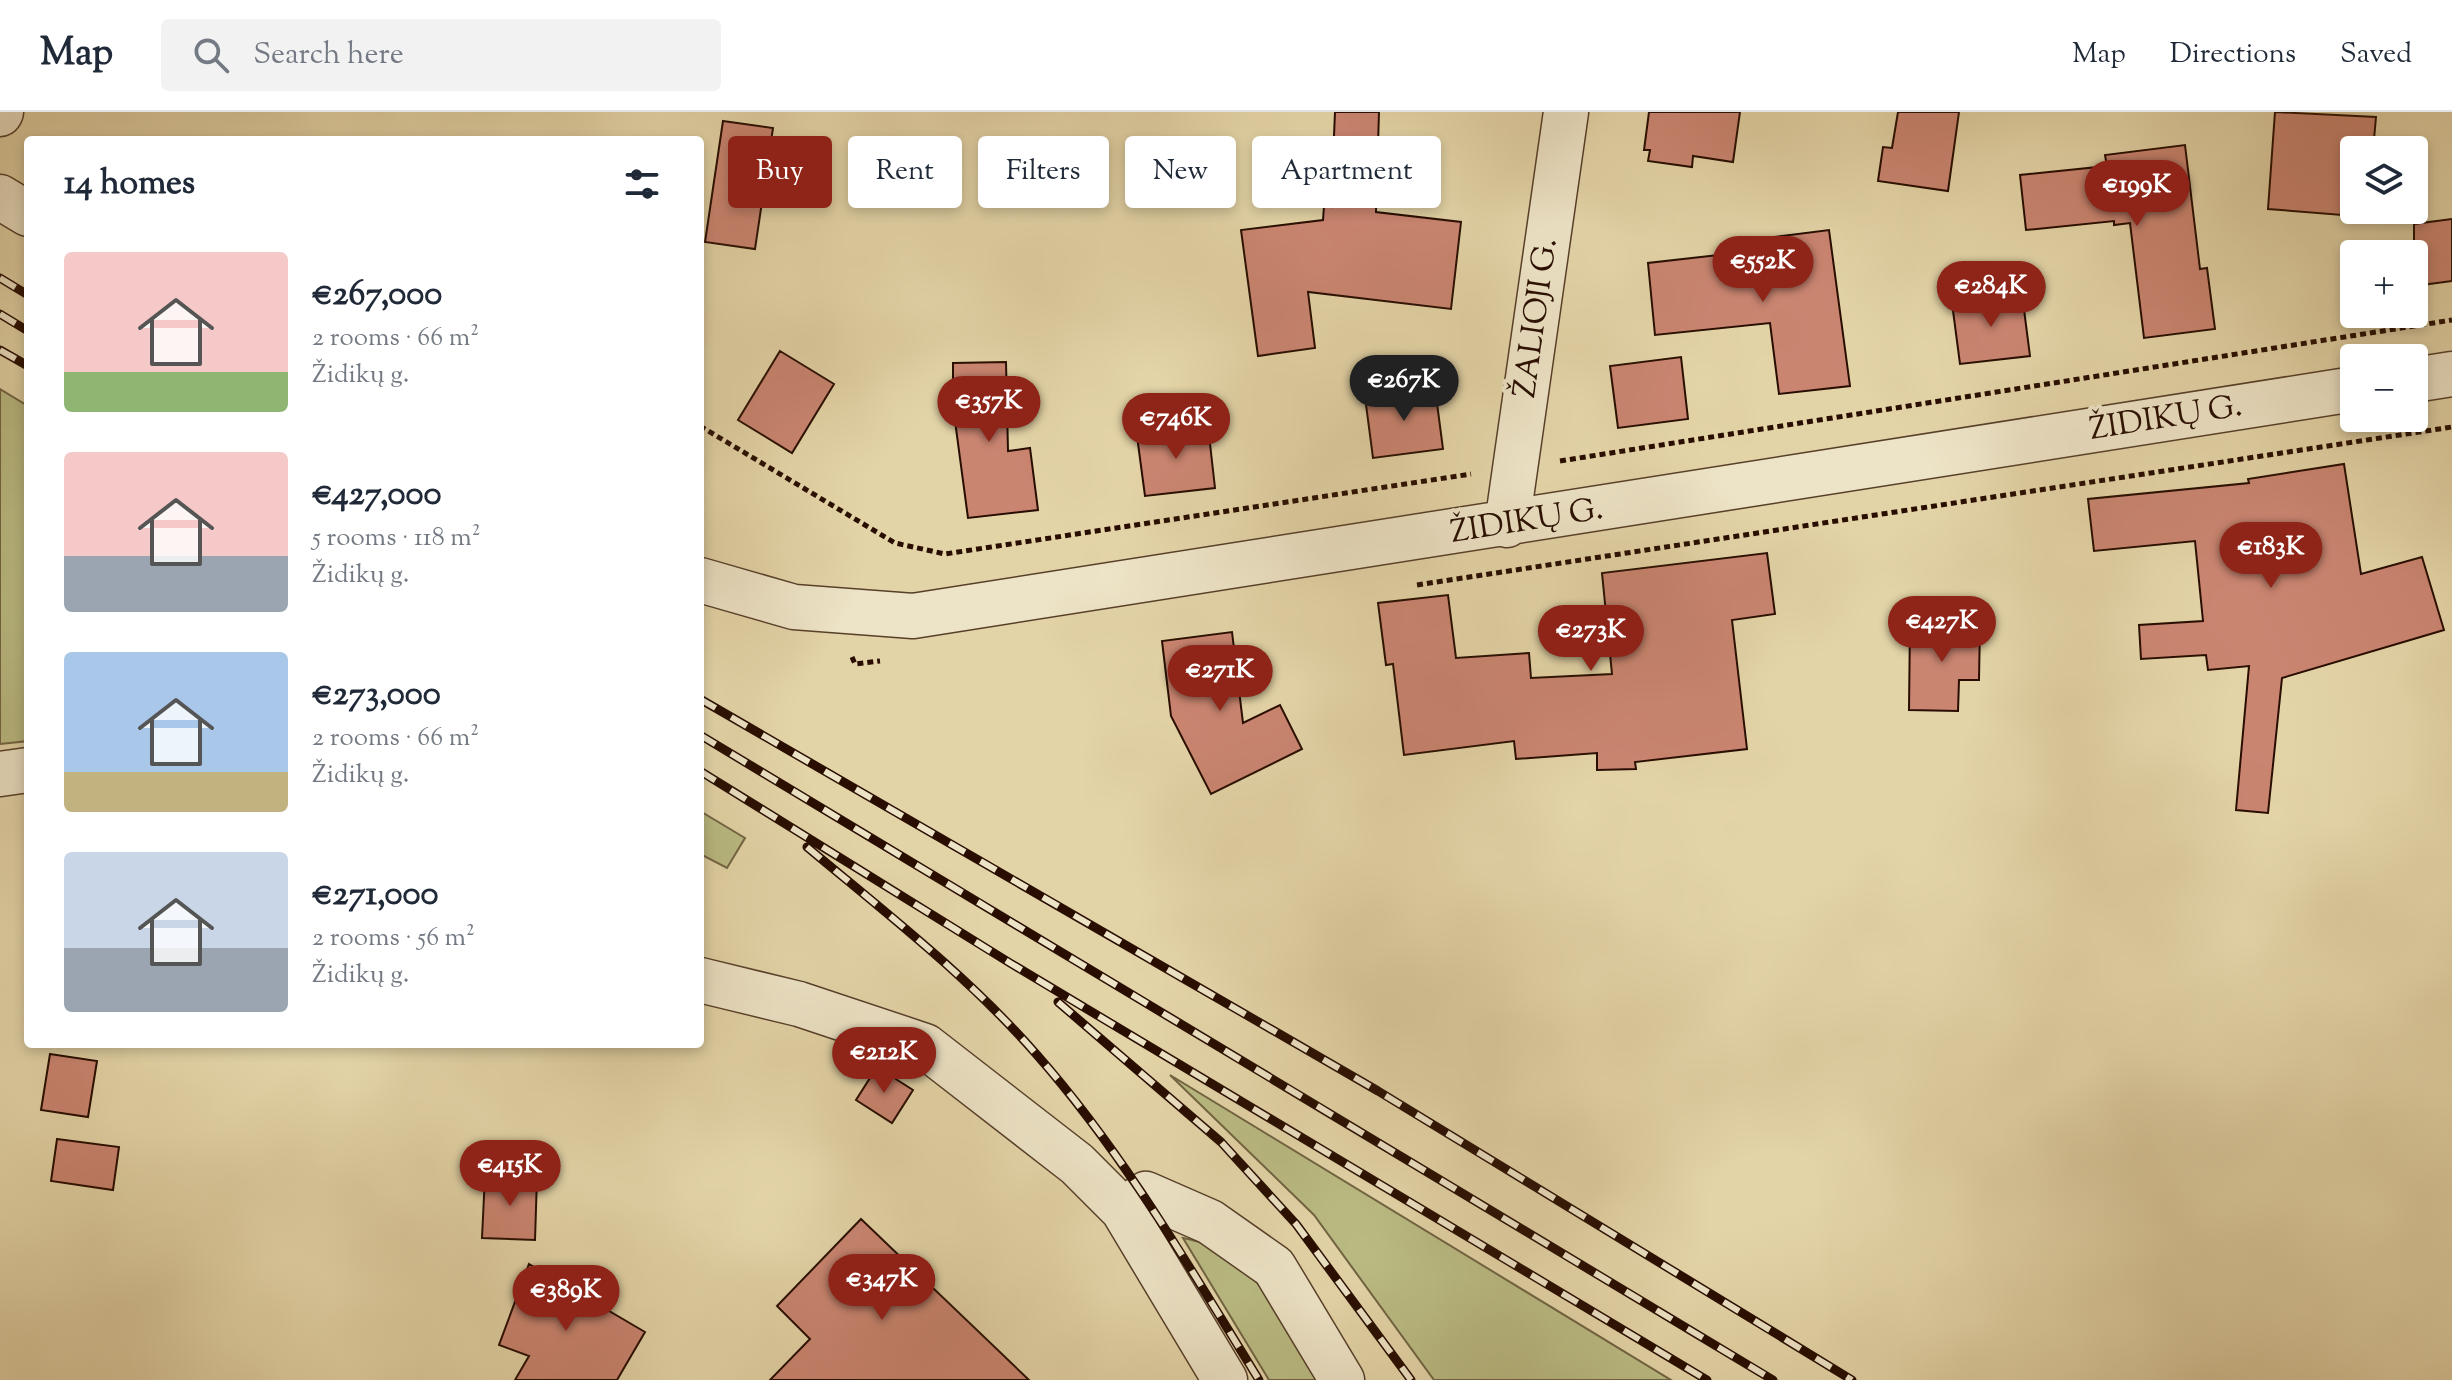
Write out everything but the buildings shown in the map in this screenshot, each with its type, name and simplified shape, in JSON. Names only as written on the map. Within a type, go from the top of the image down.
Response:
[{"type":"street","name":"ŽALIOJI G.","points":[[1507,525],[1566,112]]},
{"type":"street","points":[[0,197],[24,212]]},
{"type":"street","points":[[2428,378],[2452,374]]},
{"type":"street","name":"ŽIDIKŲ G.","points":[[704,581],[794,607],[913,616],[1507,525],[2340,391]]},
{"type":"street","points":[[0,774],[24,771]]},
{"type":"street","points":[[704,981],[799,1004],[925,1046],[1077,1164],[1123,1210],[1225,1380]]},
{"type":"street","points":[[1123,1210],[1146,1194],[1210,1222],[1274,1267],[1342,1380]]},
{"type":"path","points":[[704,428],[895,543],[945,554],[1516,468],[2452,320]]},
{"type":"green space","points":[[0,389],[24,404],[24,741],[0,744]]},
{"type":"green space","points":[[704,813],[745,838],[727,868],[704,856]]},
{"type":"green space","points":[[1170,1075],[1671,1380],[1434,1380],[1314,1215]]},
{"type":"green space","points":[[1183,1238],[1207,1245],[1229,1257],[1249,1274],[1282,1315],[1325,1380],[1269,1380]]},
{"type":"railway","points":[[0,278],[24,293]]},
{"type":"railway","points":[[0,314],[24,329]]},
{"type":"railway","points":[[0,350],[24,364]]},
{"type":"railway","points":[[704,701],[1378,1091],[1852,1380]]},
{"type":"railway","points":[[704,737],[1773,1380]]},
{"type":"railway","points":[[704,773],[1010,963],[1707,1380]]},
{"type":"railway","points":[[807,847],[955,972],[1037,1055],[1127,1172],[1259,1380]]},
{"type":"railway","points":[[1058,1002],[1221,1142],[1296,1224],[1411,1380]]}]
